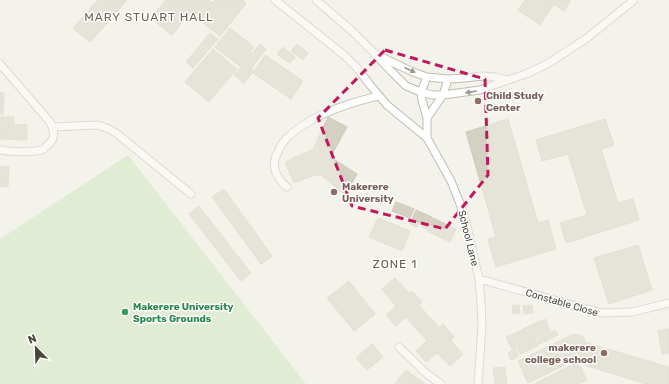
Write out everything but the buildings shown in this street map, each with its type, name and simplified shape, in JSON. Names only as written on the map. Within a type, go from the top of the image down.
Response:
[{"type":"lane","points":[[275,0],[344,55],[357,68],[378,96],[427,138]]},
{"type":"lane","points":[[316,0],[352,31],[406,86],[432,95],[480,90],[526,74],[549,63],[588,38],[634,0]]},
{"type":"lane","points":[[374,53],[428,77],[448,79],[482,76],[508,80]]},
{"type":"lane","points":[[0,64],[50,122],[53,128],[54,136],[51,142],[44,149],[26,151],[0,150]]},
{"type":"lane","points":[[421,92],[428,77]]},
{"type":"lane","points":[[427,118],[443,95],[448,79]]},
{"type":"lane","name":"School Lane","points":[[421,92],[427,118],[427,138],[450,181],[466,218],[479,279],[482,326],[478,384]]},
{"type":"lane","points":[[286,187],[277,176],[274,169],[274,163],[275,155],[286,139],[315,118],[333,110],[378,96]]},
{"type":"lane","points":[[53,128],[98,125],[109,129],[116,133],[190,194]]},
{"type":"lane","name":"Constable Close","points":[[479,279],[602,314],[632,312],[669,303]]},
{"type":"lane","points":[[400,347],[428,375],[441,384]]},
{"type":"highlighted area","points":[[385,50],[485,79],[488,175],[445,229],[352,206],[318,118]]},
{"type":"green space","name":"Makerere University Sports Grounds","points":[[128,155],[306,384],[0,384],[0,239]]},
{"type":"place","name":"Child Study Center","points":[[478,101]]},
{"type":"place","name":"Makerere University","points":[[334,192]]},
{"type":"place","name":"Makerere University Sports Grounds","points":[[125,312]]},
{"type":"place","name":"makerere college school","points":[[604,353]]},
{"type":"district","name":"MARY STUART HALL","points":[[149,17]]},
{"type":"district","name":"ZONE 1","points":[[395,264]]}]
